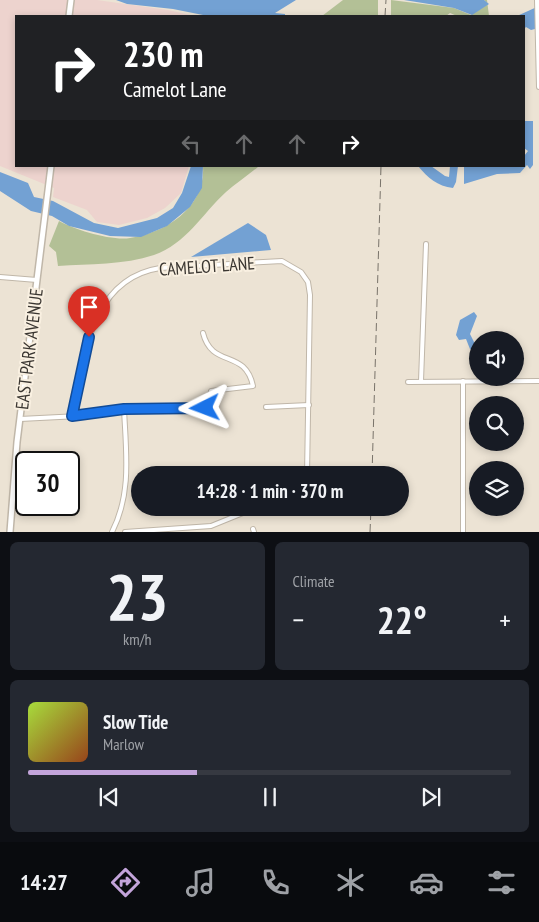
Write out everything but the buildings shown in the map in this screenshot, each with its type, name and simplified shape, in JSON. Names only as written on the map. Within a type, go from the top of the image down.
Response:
[{"type":"main road","points":[[69,15],[71,0]]},
{"type":"main road","name":"EAST PARK AVENUE","points":[[10,532],[20,419],[51,167]]},
{"type":"street","points":[[537,1],[539,87]]},
{"type":"street","points":[[422,381],[426,244]]},
{"type":"street","name":"CAMELOT LANE","points":[[72,416],[89,337],[96,316],[106,300],[124,283],[144,272],[160,268],[276,260],[296,268],[305,276],[310,288],[310,405],[307,466]]},
{"type":"street","points":[[0,277],[37,280]]},
{"type":"street","points":[[20,419],[72,416],[124,409],[202,409],[208,405],[211,391],[253,386],[244,367],[239,362],[221,358],[212,351],[202,333]]},
{"type":"street","points":[[463,381],[463,532]]},
{"type":"street","points":[[408,382],[539,381]]},
{"type":"street","points":[[266,407],[310,405]]},
{"type":"street","points":[[112,532],[121,509],[126,488],[124,409]]},
{"type":"street","points":[[125,532],[211,526],[236,516]]},
{"type":"shaded area","points":[[0,0],[97,0],[190,15],[15,15],[15,167],[189,167],[181,193],[165,208],[147,218],[119,225],[97,222],[87,210],[53,197],[54,188],[0,166]]},
{"type":"green space","points":[[343,0],[378,0],[378,15],[323,15]]},
{"type":"green space","points":[[391,0],[454,8],[471,15],[455,15],[450,13],[447,15],[391,15]]},
{"type":"green space","points":[[488,4],[489,15],[471,15]]},
{"type":"green space","points":[[203,167],[258,167],[226,192],[185,236],[165,250],[131,261],[58,266],[56,252],[49,246],[59,221],[84,231],[114,238],[130,238],[144,235],[170,224],[182,215],[198,193],[202,180]]},
{"type":"water","points":[[116,0],[296,0],[275,13],[285,15],[203,15],[173,9],[127,4]]},
{"type":"water","points":[[404,0],[484,0],[489,4],[472,15],[454,8]]},
{"type":"water","points":[[539,6],[539,28],[531,30],[525,28],[525,15],[519,15]]},
{"type":"water","points":[[525,121],[533,121],[533,165],[530,169],[527,165],[520,173],[497,174],[464,184],[464,167],[525,167],[525,155],[528,151],[525,149]]},
{"type":"water","points":[[191,167],[203,167],[202,188],[190,207],[167,226],[141,237],[110,236],[69,226],[52,216],[31,211],[0,191],[0,172],[28,183],[34,197],[53,201],[94,223],[118,228],[157,218],[173,208],[182,193]]},
{"type":"water","points":[[419,167],[432,167],[449,177],[450,167],[458,167],[456,182],[453,188],[433,181]]},
{"type":"water","points":[[248,223],[266,235],[271,250],[191,257]]},
{"type":"water","points":[[474,312],[477,316],[471,331],[469,331],[469,346],[466,339],[459,340],[456,335],[460,320]]},
{"type":"railway","points":[[385,15],[386,0]]},
{"type":"railway","points":[[372,466],[381,167]]},
{"type":"railway","points":[[370,532],[371,516]]},
{"type":"route","points":[[89,337],[72,416],[124,409],[205,408]]}]
